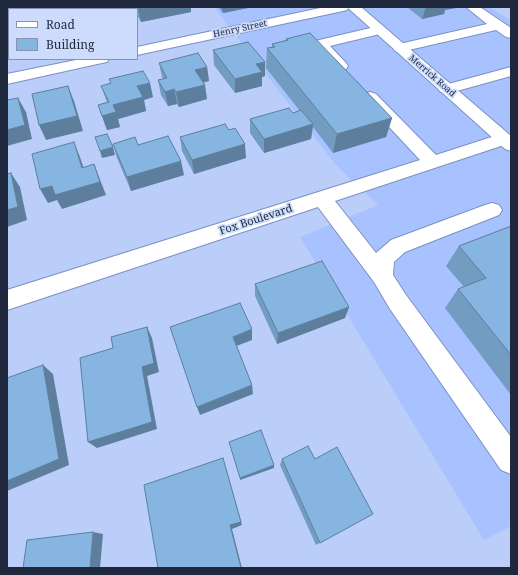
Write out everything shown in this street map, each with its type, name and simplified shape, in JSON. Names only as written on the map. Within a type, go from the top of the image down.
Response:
[{"type":"street","name":"Henry Street","points":[[138,51],[343,7]]},
{"type":"street","name":"Merrick Road","points":[[353,7],[508,142]]},
{"type":"street","points":[[473,8],[511,34]]},
{"type":"street","points":[[400,48],[498,25]]},
{"type":"street","points":[[379,30],[320,44],[433,162]]},
{"type":"street","points":[[7,79],[97,60]]},
{"type":"street","points":[[446,89],[511,71]]},
{"type":"street","name":"Fox Boulevard","points":[[7,300],[433,162],[508,142]]},
{"type":"street","points":[[322,198],[382,276],[398,302],[511,460]]},
{"type":"street","points":[[382,276],[384,259],[398,246],[492,210]]},
{"type":"shaded area","points":[[214,7],[490,7],[511,21],[511,526],[484,540],[300,237],[378,205],[336,165]]},
{"type":"building","points":[[50,7],[51,8],[37,8]]},
{"type":"building","points":[[69,7],[110,8],[70,8]]},
{"type":"building","points":[[310,33],[392,118],[337,134],[267,48],[275,47],[272,44],[288,40],[286,39]]},
{"type":"building","points":[[248,42],[265,62],[256,64],[262,72],[235,79],[213,50]]},
{"type":"building","points":[[198,53],[207,67],[195,70],[205,85],[176,92],[174,89],[165,92],[158,80],[167,78],[159,63]]},
{"type":"building","points":[[143,71],[150,83],[137,86],[143,97],[113,105],[116,112],[102,116],[98,105],[109,102],[101,86],[111,83],[109,79]]},
{"type":"building","points":[[68,86],[77,116],[39,125],[32,94]]},
{"type":"building","points":[[18,98],[25,125],[7,130],[7,100]]},
{"type":"building","points":[[289,108],[293,113],[301,110],[313,124],[264,139],[250,119]]},
{"type":"building","points":[[225,124],[229,130],[235,128],[245,144],[192,160],[180,137]]},
{"type":"building","points":[[107,134],[113,147],[100,151],[95,137]]},
{"type":"building","points":[[168,136],[181,161],[127,177],[113,144],[135,137],[138,145]]},
{"type":"building","points":[[74,142],[82,168],[94,164],[100,182],[55,195],[52,186],[40,189],[32,154]]},
{"type":"building","points":[[11,173],[18,207],[7,210],[7,174]]},
{"type":"building","points":[[511,226],[511,355],[458,289],[486,278],[459,246]]},
{"type":"building","points":[[322,261],[349,307],[278,333],[255,284]]},
{"type":"building","points":[[240,303],[252,329],[233,337],[252,385],[197,407],[170,327]]},
{"type":"building","points":[[147,327],[154,363],[142,367],[152,422],[88,442],[80,358],[113,348],[111,337]]},
{"type":"building","points":[[43,365],[59,459],[7,481],[7,378]]},
{"type":"building","points":[[261,430],[274,465],[240,478],[229,442]]},
{"type":"building","points":[[308,446],[315,459],[337,447],[373,514],[320,543],[282,459]]},
{"type":"building","points":[[223,458],[241,522],[230,525],[241,568],[158,568],[144,485]]},
{"type":"building","points":[[93,532],[90,568],[23,568],[27,540]]}]
